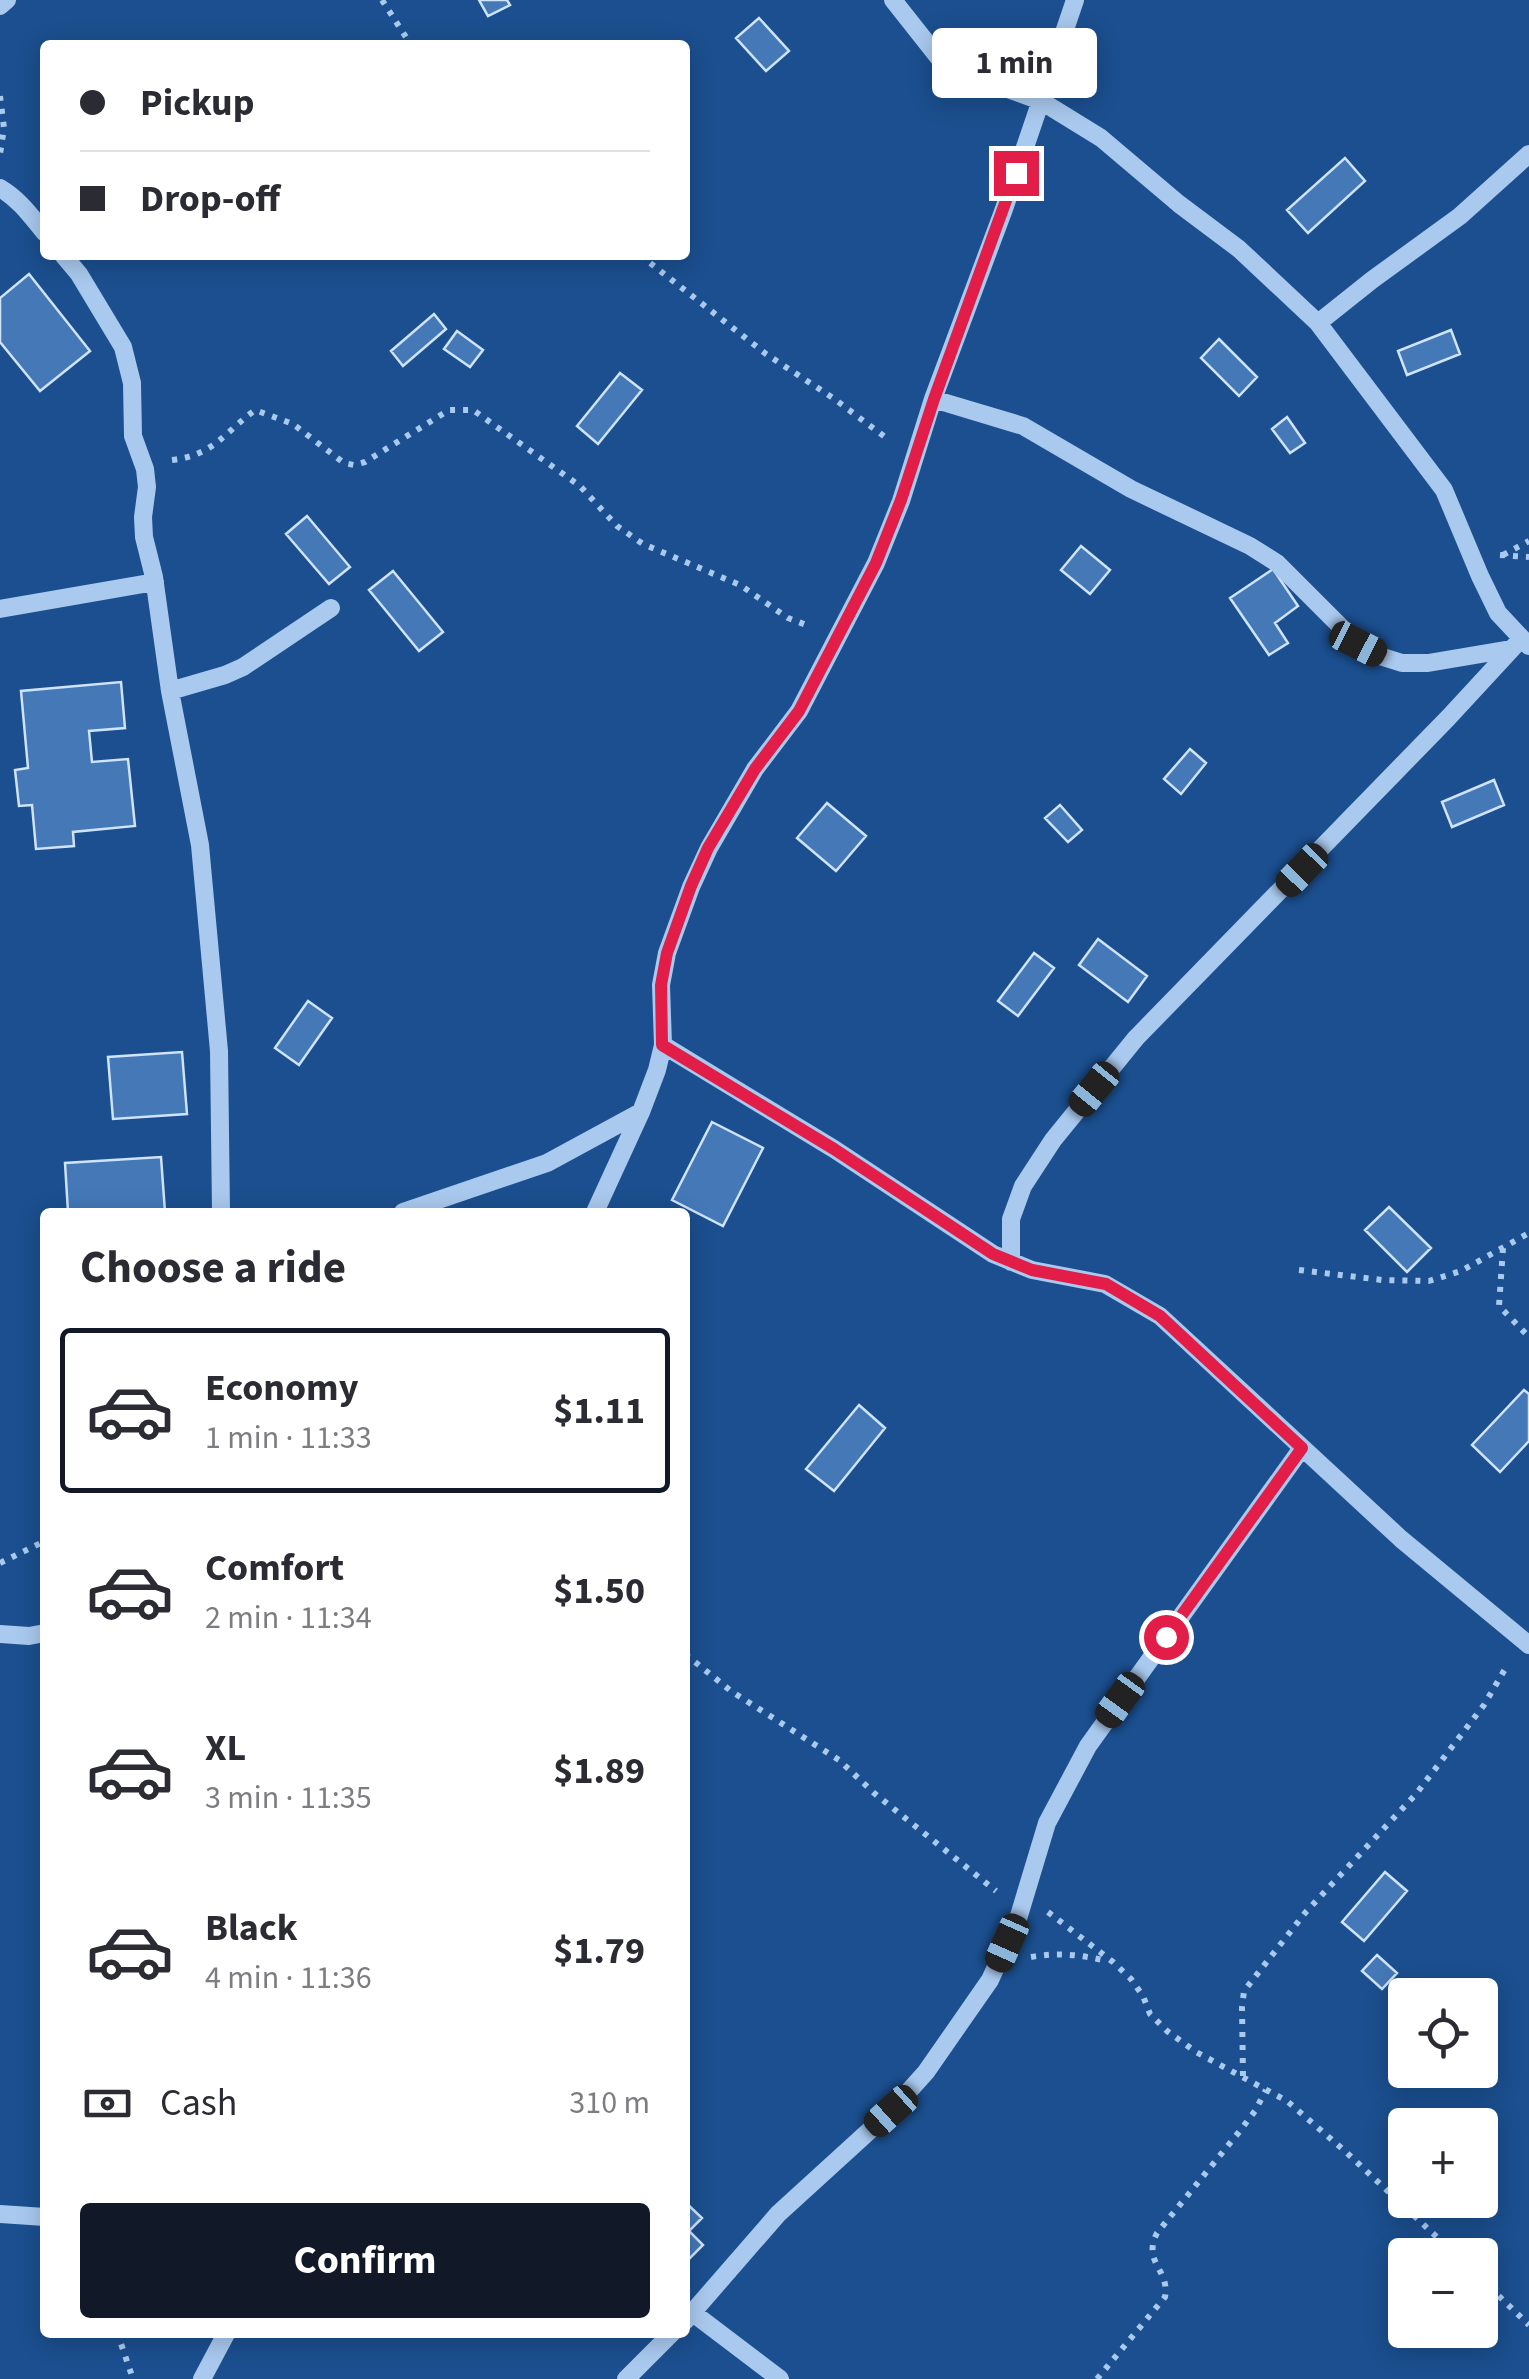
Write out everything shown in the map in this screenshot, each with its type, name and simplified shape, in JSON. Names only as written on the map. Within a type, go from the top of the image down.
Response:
[{"type":"street","points":[[0,6],[7,0]]},
{"type":"street","points":[[893,0],[942,62],[983,82],[1041,101],[1101,138],[1239,249],[1318,323],[1444,490],[1498,613],[1520,645]]},
{"type":"street","points":[[598,1208],[657,1070],[662,1045],[661,985],[667,953],[691,886],[708,848],[755,769],[799,711],[882,550],[1075,0]]},
{"type":"street","points":[[1318,323],[1460,216],[1529,154]]},
{"type":"street","points":[[0,188],[24,207],[40,227]]},
{"type":"street","points":[[68,260],[123,347],[132,383],[134,436],[147,487],[144,537],[200,845],[219,1051],[221,1208]]},
{"type":"street","points":[[934,399],[1024,426],[1130,489],[1250,546],[1277,563],[1358,644],[1383,657],[1402,663],[1428,662],[1520,645]]},
{"type":"street","points":[[0,609],[154,582]]},
{"type":"street","points":[[170,691],[243,667],[331,608]]},
{"type":"street","points":[[1011,1262],[1011,1218],[1024,1186],[1065,1125],[1136,1038],[1520,645]]},
{"type":"street","points":[[662,1045],[834,1149],[993,1254],[1032,1270],[1106,1284],[1160,1316],[1401,1539],[1522,1639]]},
{"type":"street","points":[[415,1208],[547,1163],[641,1112]]},
{"type":"street","points":[[690,2316],[778,2214],[891,2111],[926,2072],[990,1980],[1023,1903],[1047,1823],[1068,1778],[1302,1448]]},
{"type":"street","points":[[0,1634],[40,1633]]},
{"type":"street","points":[[0,2214],[40,2217]]},
{"type":"street","points":[[690,2318],[780,2379]]},
{"type":"street","points":[[202,2379],[224,2338]]},
{"type":"street","points":[[626,2379],[667,2338]]},
{"type":"path","points":[[382,0],[407,40]]},
{"type":"path","points":[[0,96],[4,128],[0,154]]},
{"type":"path","points":[[646,260],[766,354],[915,456]]},
{"type":"path","points":[[144,469],[205,452],[255,410],[293,424],[344,462],[354,465],[450,410],[473,410],[580,486],[617,526],[642,544],[740,586],[802,626],[845,622]]},
{"type":"path","points":[[1502,556],[1529,541]]},
{"type":"path","points":[[1299,1270],[1429,1281],[1461,1271],[1529,1233]]},
{"type":"path","points":[[1503,1248],[1499,1306],[1529,1337]]},
{"type":"path","points":[[0,1563],[40,1543]]},
{"type":"path","points":[[1242,2077],[1244,1991],[1305,1913],[1416,1794],[1484,1705],[1522,1639]]},
{"type":"path","points":[[690,1658],[731,1691],[839,1760],[874,1793],[1023,1903],[1114,1962],[1131,1979],[1150,2014],[1167,2031],[1196,2052],[1287,2101],[1438,2238]]},
{"type":"path","points":[[996,1967],[1053,1953],[1114,1962]]},
{"type":"path","points":[[1096,2379],[1165,2297],[1167,2285],[1152,2255],[1151,2245],[1157,2233],[1239,2132],[1266,2090]]},
{"type":"path","points":[[1498,2295],[1529,2324]]},
{"type":"path","points":[[120,2338],[133,2379]]},
{"type":"building","points":[[479,0],[507,0],[510,5],[488,16]]},
{"type":"building","points":[[759,18],[789,51],[766,71],[736,38]]},
{"type":"building","points":[[1345,158],[1365,181],[1308,233],[1287,210]]},
{"type":"building","points":[[29,274],[90,351],[40,391],[0,342],[0,298]]},
{"type":"building","points":[[434,314],[446,329],[403,366],[391,351]]},
{"type":"building","points":[[1451,330],[1460,354],[1407,375],[1398,351]]},
{"type":"building","points":[[457,331],[483,350],[470,367],[444,349]]},
{"type":"building","points":[[1219,339],[1257,377],[1239,396],[1201,358]]},
{"type":"building","points":[[620,373],[642,390],[598,444],[577,426]]},
{"type":"building","points":[[1287,417],[1305,443],[1290,453],[1272,429]]},
{"type":"building","points":[[307,516],[350,567],[329,584],[286,534]]},
{"type":"building","points":[[1081,546],[1110,570],[1090,594],[1061,570]]},
{"type":"building","points":[[1273,569],[1298,606],[1275,623],[1288,643],[1269,655],[1230,598]]},
{"type":"building","points":[[393,571],[443,632],[419,651],[369,590]]},
{"type":"building","points":[[121,682],[125,728],[89,731],[92,762],[128,759],[135,826],[73,832],[74,846],[36,849],[32,805],[19,806],[15,770],[28,768],[21,691]]},
{"type":"building","points":[[1190,749],[1206,763],[1181,794],[1164,779]]},
{"type":"building","points":[[1494,780],[1504,805],[1452,827],[1442,802]]},
{"type":"building","points":[[827,803],[866,836],[836,871],[797,838]]},
{"type":"building","points":[[1060,805],[1082,830],[1068,842],[1045,818]]},
{"type":"building","points":[[1098,939],[1147,976],[1128,1002],[1079,965]]},
{"type":"building","points":[[1034,953],[1054,968],[1018,1016],[998,1001]]},
{"type":"building","points":[[308,1001],[332,1018],[299,1065],[275,1048]]},
{"type":"building","points":[[182,1052],[187,1114],[113,1119],[108,1057]]},
{"type":"building","points":[[712,1122],[763,1148],[723,1226],[672,1200]]},
{"type":"building","points":[[161,1157],[165,1208],[68,1208],[65,1163]]},
{"type":"building","points":[[1389,1207],[1431,1248],[1407,1272],[1365,1230]]},
{"type":"building","points":[[1524,1390],[1529,1394],[1529,1441],[1500,1472],[1472,1445]]},
{"type":"building","points":[[859,1405],[885,1428],[834,1491],[806,1469]]},
{"type":"building","points":[[1385,1872],[1407,1891],[1364,1941],[1342,1922]]},
{"type":"building","points":[[1377,1955],[1397,1973],[1388,1978],[1382,1989],[1362,1971]]},
{"type":"building","points":[[690,2207],[702,2218],[690,2230]]},
{"type":"building","points":[[690,2232],[703,2245],[690,2258]]},
{"type":"route","points":[[1016,173],[876,563],[799,711],[755,769],[708,848],[691,886],[667,953],[661,985],[662,1045],[834,1149],[993,1254],[1032,1270],[1106,1284],[1160,1316],[1302,1448],[1166,1637]]}]
